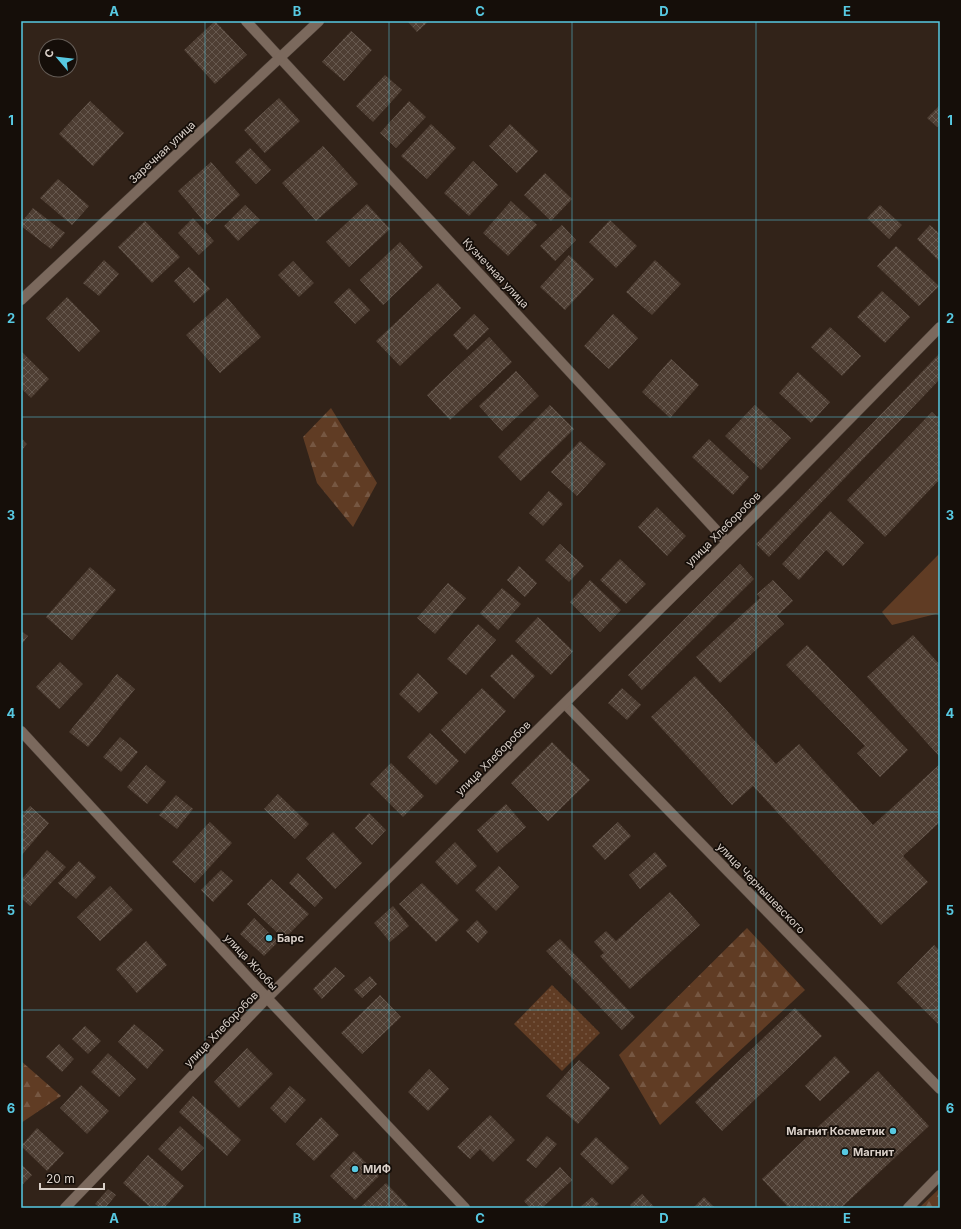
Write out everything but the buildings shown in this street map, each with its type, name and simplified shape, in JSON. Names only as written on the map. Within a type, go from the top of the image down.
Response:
[{"type":"street","name":"Кузнечная улица","points":[[246,21],[281,57],[727,542]]},
{"type":"street","name":"Заречная улица","points":[[21,300],[320,21]]},
{"type":"street","name":"улица Хлеборобов","points":[[65,1208],[268,998],[565,704],[940,327]]},
{"type":"street","name":"улица Чернышевского","points":[[565,704],[940,1089]]},
{"type":"street","name":"улица Жлобы","points":[[21,731],[460,1206]]},
{"type":"street","points":[[908,1208],[940,1175]]},
{"type":"green space","points":[[331,408],[377,483],[353,527],[317,483],[303,437]]},
{"type":"green space","points":[[940,553],[940,613],[892,625],[882,612]]},
{"type":"green space","points":[[747,928],[805,990],[660,1125],[619,1055]]},
{"type":"green space","points":[[552,985],[600,1033],[562,1071],[514,1024]]},
{"type":"green space","points":[[21,1061],[61,1096],[21,1123]]},
{"type":"green space","points":[[940,1188],[940,1208],[919,1208]]},
{"type":"place","name":"Барс","points":[[269,938]]},
{"type":"place","name":"Магнит Косметик","points":[[893,1131]]},
{"type":"place","name":"Магнит","points":[[845,1152]]},
{"type":"place","name":"МИФ","points":[[355,1169]]}]
